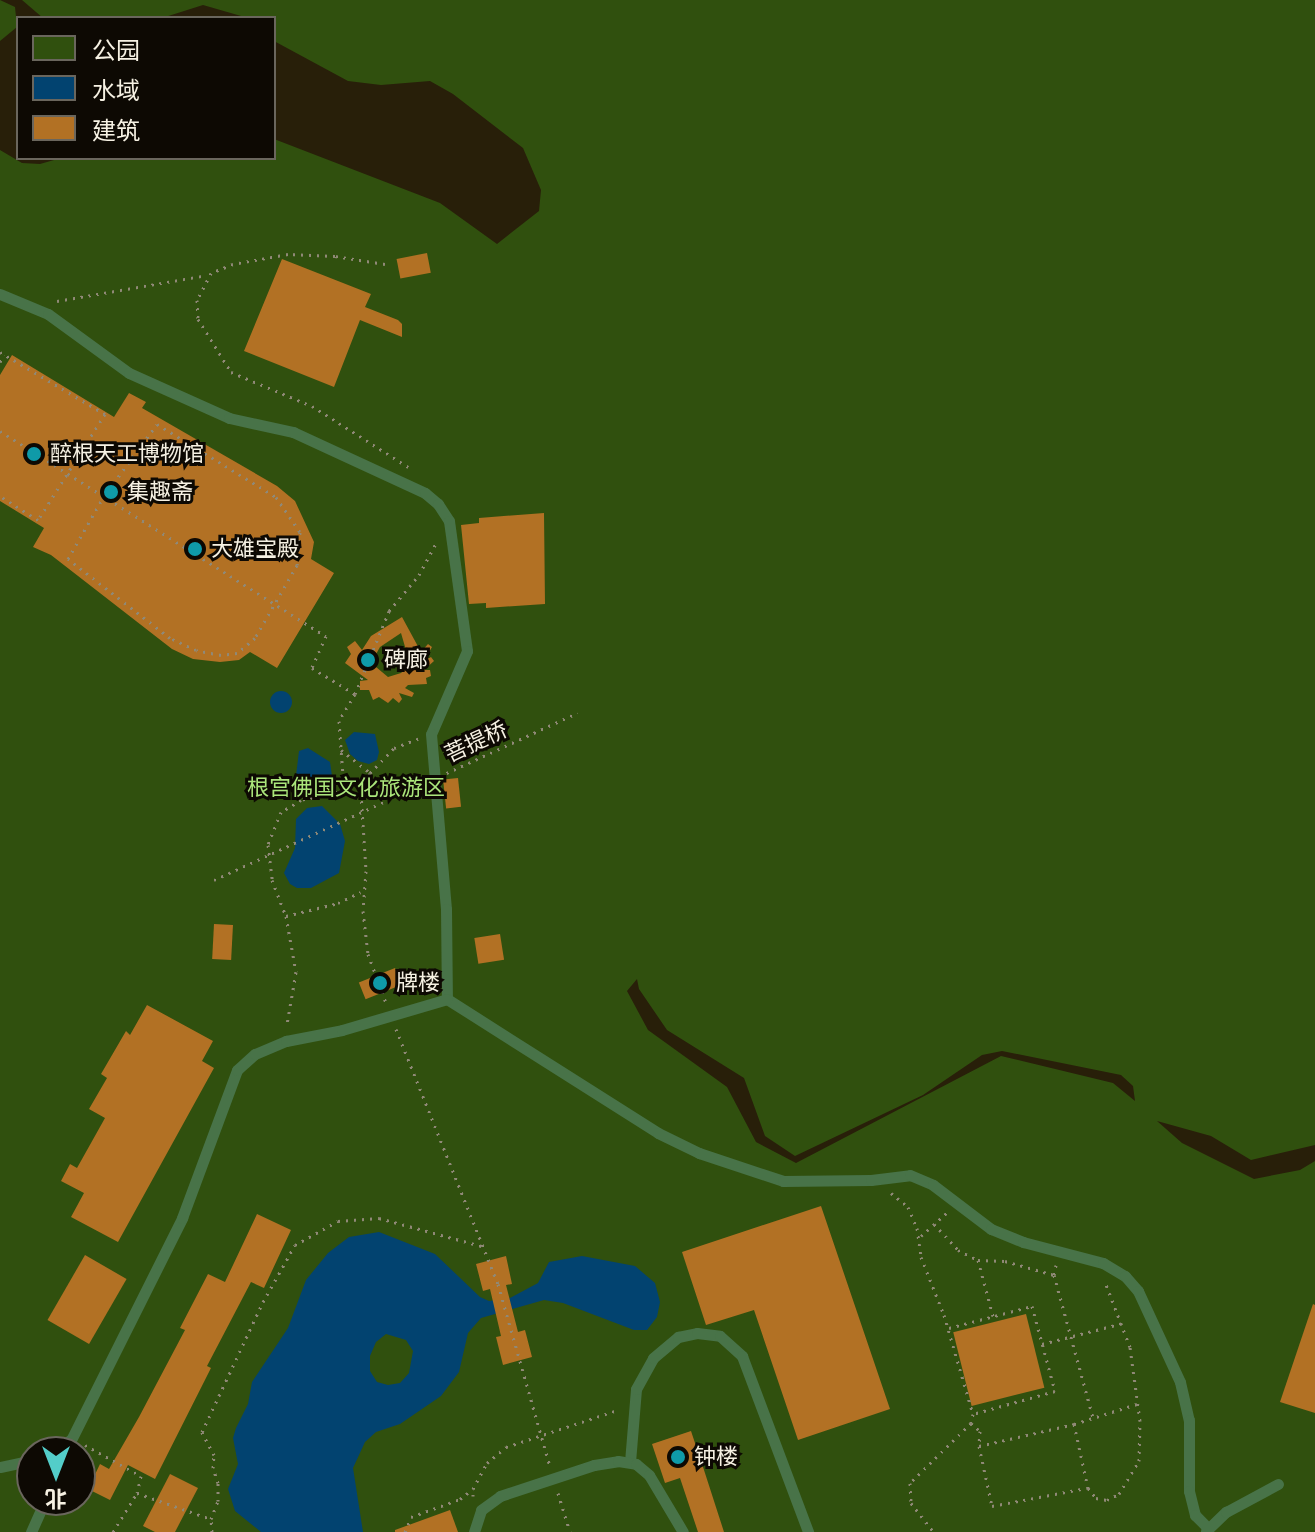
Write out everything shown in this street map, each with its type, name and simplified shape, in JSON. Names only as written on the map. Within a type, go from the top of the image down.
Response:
[{"type":"lane","points":[[0,294],[34,306],[129,373],[229,418],[293,432],[424,493],[438,504],[449,521],[467,651],[431,734],[446,909],[447,999]]},
{"type":"lane","points":[[73,1436],[176,1232],[237,1070],[255,1054],[286,1041],[342,1030],[447,999],[658,1133],[699,1153],[783,1181],[871,1180],[910,1175],[933,1185],[991,1229],[1023,1242],[1095,1260],[1125,1276],[1138,1291],[1167,1353],[1189,1420],[1189,1491],[1195,1515],[1206,1529],[1226,1512],[1278,1484]]},
{"type":"lane","points":[[630,1462],[639,1380],[667,1344],[697,1333],[710,1333],[729,1341],[742,1356],[808,1532]]},
{"type":"lane","points":[[474,1532],[477,1516],[500,1496],[602,1463],[630,1462],[649,1475],[683,1532]]},
{"type":"path","points":[[34,306],[209,275],[233,264],[288,254],[335,256],[385,264]]},
{"type":"path","points":[[209,275],[197,300],[198,319],[231,372],[312,406],[397,459],[415,472],[424,493]]},
{"type":"path","points":[[0,362],[2,353],[105,414],[38,520],[0,496]]},
{"type":"path","points":[[157,424],[276,497],[302,540],[297,565],[255,638],[237,653],[221,655],[196,650],[170,638],[68,559],[104,496],[157,424]]},
{"type":"path","points":[[0,431],[326,636],[312,668],[355,694]]},
{"type":"path","points":[[286,1041],[296,972],[286,916],[272,880],[268,845],[275,820],[301,800],[336,793],[343,776],[339,721],[345,706],[355,694],[389,611],[419,575],[449,521]]},
{"type":"path","name":"菩提桥","points":[[214,880],[577,713]]},
{"type":"path","points":[[431,734],[394,748],[370,773],[361,793],[366,871],[361,892],[368,954],[498,1284],[570,1532]]},
{"type":"path","points":[[341,750],[370,773]]},
{"type":"path","points":[[286,916],[338,903],[361,892]]},
{"type":"path","points":[[871,1180],[908,1207],[920,1237],[921,1257],[948,1329],[973,1414],[971,1423],[910,1483],[911,1503],[934,1532]]},
{"type":"path","points":[[920,1237],[957,1205]]},
{"type":"path","points":[[212,1532],[211,1519],[218,1501],[218,1483],[213,1468],[214,1455],[202,1432],[263,1302],[295,1245],[338,1221],[379,1218],[485,1247]]},
{"type":"path","points":[[934,1224],[958,1250],[978,1260],[1005,1261],[1054,1275]]},
{"type":"path","points":[[1064,1251],[1054,1275],[1093,1418]]},
{"type":"path","points":[[978,1260],[993,1316]]},
{"type":"path","points":[[1074,1424],[1088,1488],[1096,1498],[1107,1500],[1119,1494],[1131,1479],[1139,1461],[1137,1404],[1130,1347],[1123,1323],[1095,1260]]},
{"type":"path","points":[[948,1329],[1032,1306],[1055,1391],[973,1414]]},
{"type":"path","points":[[1042,1344],[1123,1323]]},
{"type":"path","points":[[979,1446],[1074,1424],[1137,1404]]},
{"type":"path","points":[[405,1532],[411,1517],[460,1499],[473,1489],[494,1455],[540,1434],[615,1410],[634,1411]]},
{"type":"path","points":[[971,1423],[980,1431],[979,1446],[992,1506],[1088,1488]]},
{"type":"path","points":[[96,1450],[141,1476],[137,1493],[113,1532]]},
{"type":"path","points":[[473,1489],[477,1516]]},
{"type":"path","points":[[137,1493],[211,1519]]},
{"type":"green space","points":[[0,0],[15,7],[16,28],[0,41]]},
{"type":"green space","name":"根宫佛国文化旅游区","points":[[22,0],[1315,0],[1315,1145],[1251,1160],[1211,1136],[1157,1121],[1182,1143],[1254,1179],[1300,1170],[1315,1161],[1315,1532],[0,1532],[0,150],[22,163],[40,164],[54,160],[276,160],[276,140],[440,203],[497,244],[539,211],[541,190],[523,148],[453,94],[430,81],[381,85],[348,81],[276,42],[276,16],[241,16],[203,5],[168,16],[41,16]],"holes":[[[637,979],[639,989],[667,1030],[744,1078],[765,1136],[795,1156],[923,1095],[982,1055],[1002,1051],[1121,1075],[1133,1086],[1135,1101],[1113,1083],[1001,1056],[796,1163],[756,1142],[727,1087],[648,1030],[627,991]]]},
{"type":"water","points":[[281,691],[289,694],[292,702],[289,710],[281,713],[273,710],[270,702],[273,694]]},
{"type":"water","points":[[354,732],[375,734],[379,752],[377,760],[369,764],[358,761],[350,754],[345,740]]},
{"type":"water","points":[[308,748],[330,762],[332,776],[327,789],[304,791],[295,784],[299,751]]},
{"type":"water","points":[[322,806],[340,824],[345,841],[339,873],[311,888],[297,888],[290,884],[284,873],[295,848],[296,819],[307,808]]},
{"type":"water","points":[[379,1232],[435,1254],[480,1297],[489,1301],[510,1298],[538,1283],[549,1262],[582,1256],[635,1266],[655,1283],[660,1302],[657,1317],[647,1330],[634,1330],[563,1303],[544,1300],[481,1318],[468,1333],[459,1372],[441,1396],[400,1424],[376,1432],[365,1442],[353,1468],[363,1532],[261,1532],[235,1511],[228,1489],[238,1464],[233,1438],[248,1404],[252,1382],[288,1328],[306,1280],[328,1253],[349,1237]],"holes":[[[386,1334],[406,1340],[413,1351],[409,1373],[400,1383],[388,1385],[377,1382],[370,1371],[370,1356],[376,1342]]]},
{"type":"building","points":[[427,253],[431,273],[400,279],[397,259]]},
{"type":"building","points":[[282,259],[371,294],[365,307],[398,320],[402,324],[402,337],[360,320],[334,387],[244,351]]},
{"type":"building","points":[[12,355],[114,417],[129,393],[146,402],[142,408],[277,486],[295,501],[314,542],[311,559],[334,573],[277,668],[250,652],[239,660],[220,662],[193,659],[172,649],[51,555],[33,547],[44,528],[0,501],[0,375]]},
{"type":"building","points":[[544,513],[545,604],[486,608],[486,603],[469,604],[461,525],[479,523],[479,518]]},
{"type":"building","points":[[402,617],[421,652],[428,644],[432,647],[424,661],[431,657],[434,661],[424,670],[430,670],[427,684],[408,685],[405,688],[414,693],[412,697],[399,693],[402,699],[399,703],[393,698],[388,703],[379,697],[373,700],[369,690],[360,690],[360,681],[368,680],[345,663],[351,654],[347,647],[355,641],[362,650],[371,636]],"holes":[[[401,633],[410,664],[401,673],[388,677],[376,667],[375,656],[380,647]]]},
{"type":"building","points":[[458,778],[461,807],[446,808],[443,780]]},
{"type":"building","points":[[214,924],[233,925],[231,960],[212,959]]},
{"type":"building","points":[[500,934],[504,960],[478,964],[474,938]]},
{"type":"building","name":"牌楼","points":[[395,968],[402,985],[366,999],[359,983]]},
{"type":"building","points":[[147,1005],[213,1041],[202,1061],[214,1068],[118,1242],[71,1217],[84,1193],[61,1181],[70,1164],[77,1168],[105,1118],[89,1109],[107,1078],[101,1074],[126,1031],[130,1035]]},
{"type":"building","points":[[821,1206],[890,1409],[798,1440],[754,1310],[706,1325],[682,1252]]},
{"type":"building","points":[[257,1214],[291,1230],[264,1288],[251,1282],[207,1366],[211,1368],[155,1479],[128,1465],[110,1500],[96,1493],[96,1472],[100,1464],[109,1469],[139,1417],[185,1330],[180,1328],[208,1274],[225,1282]]},
{"type":"building","points":[[85,1255],[127,1279],[89,1344],[48,1320]]},
{"type":"building","points":[[506,1256],[512,1284],[506,1285],[518,1332],[525,1330],[532,1357],[503,1365],[496,1337],[501,1336],[490,1289],[483,1291],[476,1264]]},
{"type":"building","points":[[1315,1305],[1315,1413],[1280,1402]]},
{"type":"building","points":[[1026,1314],[1044,1388],[972,1406],[953,1332]]},
{"type":"building","points":[[691,1431],[724,1532],[698,1532],[680,1478],[665,1483],[652,1444]]},
{"type":"building","points":[[170,1474],[198,1488],[175,1532],[155,1532],[143,1526]]},
{"type":"building","points":[[450,1510],[458,1532],[395,1532],[395,1530]]},
{"type":"place","name":"醉根天工博物馆","points":[[34,454]]},
{"type":"place","name":"集趣斋","points":[[111,492]]},
{"type":"place","name":"大雄宝殿","points":[[195,549]]},
{"type":"place","name":"碑廊","points":[[368,660]]},
{"type":"place","name":"牌楼","points":[[380,983]]},
{"type":"place","name":"钟楼","points":[[678,1457]]}]
